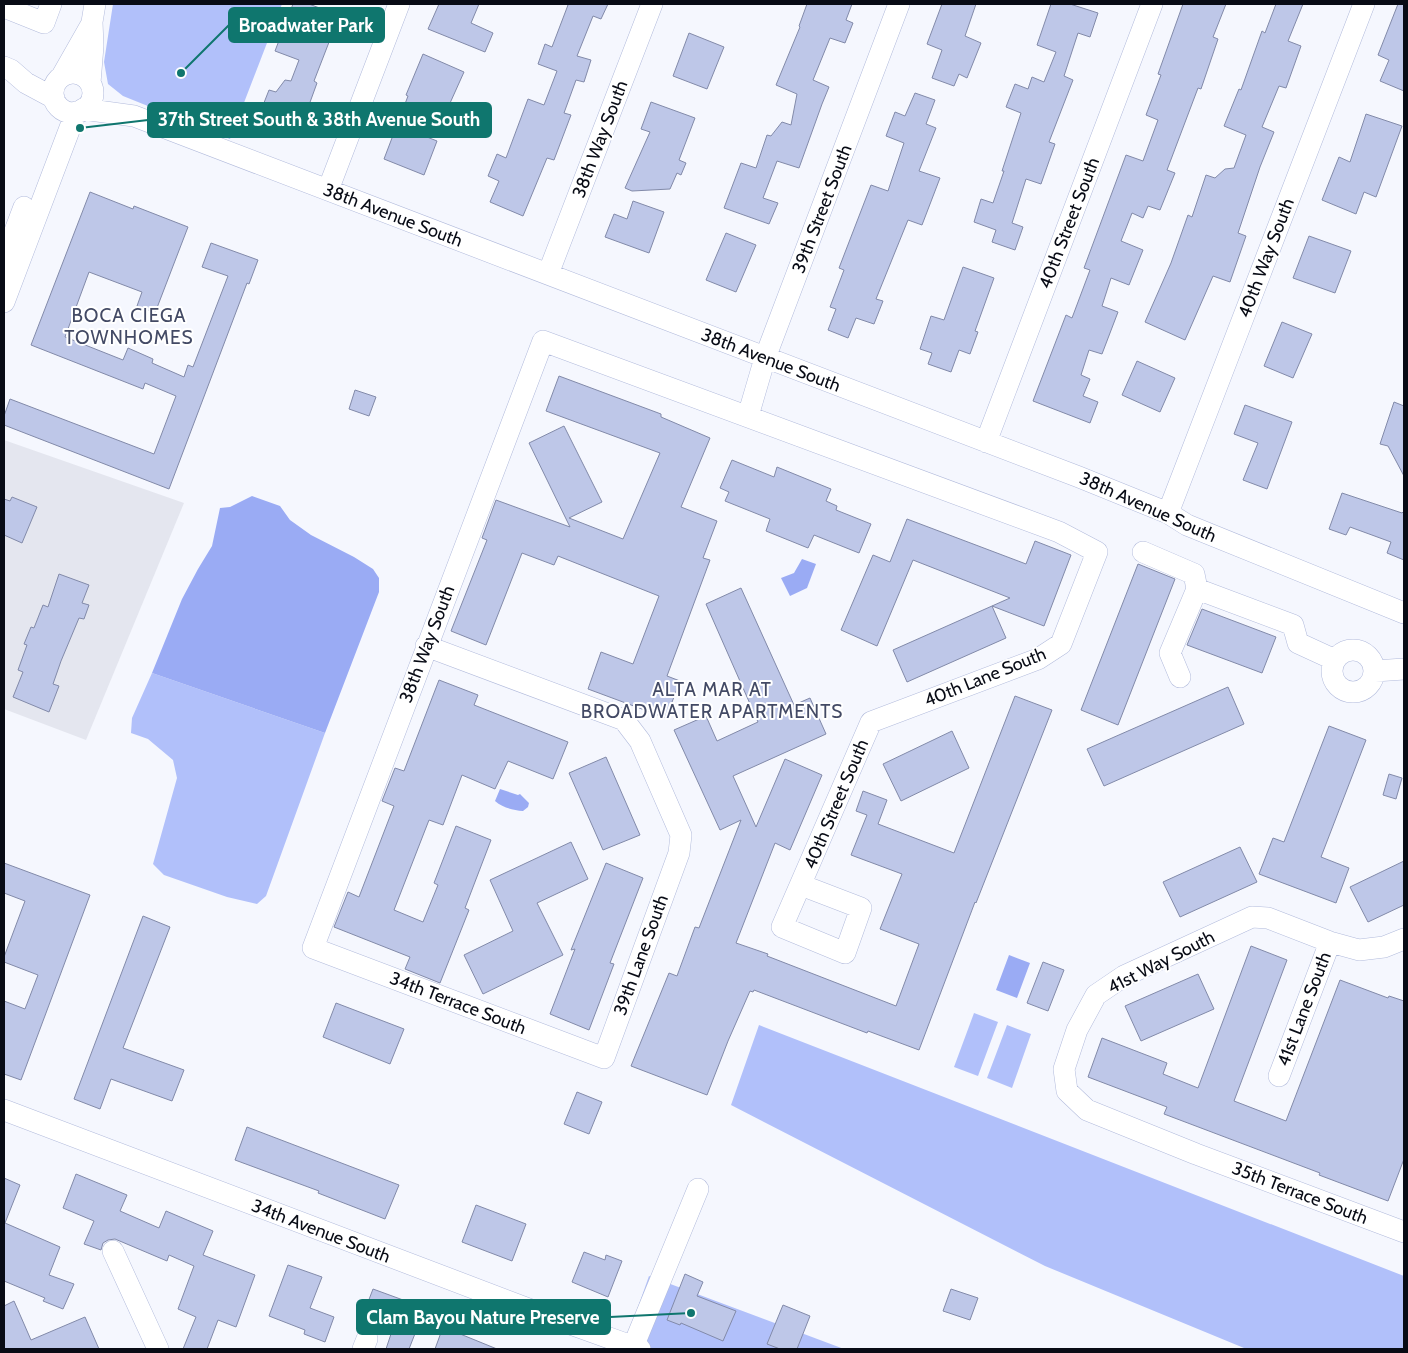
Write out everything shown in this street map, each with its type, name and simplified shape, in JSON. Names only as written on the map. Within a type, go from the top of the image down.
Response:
[{"type":"street","points":[[4,7],[44,23],[51,4]]},
{"type":"street","points":[[328,190],[399,4]]},
{"type":"street","name":"38th Way South","points":[[548,274],[652,4]]},
{"type":"street","name":"39th Street South","points":[[748,416],[766,358],[900,4]]},
{"type":"street","name":"40th Street South","points":[[986,442],[1152,4]]},
{"type":"street","name":"40th Way South","points":[[1168,513],[1364,4]]},
{"type":"street","points":[[66,97],[90,102],[94,13]]},
{"type":"street","points":[[4,302],[66,97],[94,13]]},
{"type":"street","name":"38th Avenue South","points":[[7,68],[26,82],[66,97],[134,116],[1079,477],[1168,513],[1187,525],[1404,613]]},
{"type":"street","name":"38th Avenue South","points":[[66,97],[68,73],[81,75],[91,86],[120,103],[134,116]]},
{"type":"street","points":[[4,260],[66,97]]},
{"type":"street","name":"38th Way South","points":[[312,948],[543,341],[748,416]]},
{"type":"street","name":"40th Lane South","points":[[748,416],[1059,532],[1096,552],[1061,644],[1038,659],[871,722]]},
{"type":"street","points":[[1143,552],[1194,574],[1197,589],[1170,653],[1180,677]]},
{"type":"street","points":[[1197,589],[1293,625],[1298,643],[1335,660]]},
{"type":"street","name":"39th Lane South","points":[[426,646],[624,720],[640,741],[680,835],[679,853],[604,1058]]},
{"type":"street","points":[[1359,650],[1370,658],[1375,671],[1370,685],[1365,690],[1351,693],[1338,686],[1332,673],[1335,660],[1346,651],[1359,650]]},
{"type":"street","points":[[1375,671],[1404,669]]},
{"type":"street","name":"40th Street South","points":[[801,885],[871,722]]},
{"type":"street","name":"41st Way South","points":[[1196,1154],[1087,1110],[1067,1091],[1064,1069],[1077,1030],[1096,995],[1124,976],[1252,917],[1268,918],[1330,942],[1359,950],[1384,947],[1404,939]]},
{"type":"street","name":"41st Lane South","points":[[1279,1076],[1330,942]]},
{"type":"street","name":"34th Terrace South","points":[[312,948],[604,1058]]},
{"type":"street","name":"34th Avenue South","points":[[4,1110],[534,1311],[637,1348]]},
{"type":"street","name":"35th Terrace South","points":[[1196,1154],[1404,1232]]},
{"type":"street","points":[[637,1348],[698,1189]]},
{"type":"street","points":[[113,1252],[158,1349]]},
{"type":"shaded area","points":[[113,4],[282,4],[230,139],[123,96],[108,84],[104,62]]},
{"type":"shaded area","points":[[4,440],[184,503],[86,740],[4,709]]},
{"type":"shaded area","points":[[252,496],[280,506],[290,520],[311,535],[373,569],[379,578],[379,592],[325,733],[152,673],[182,599],[212,546],[220,508],[230,507]]},
{"type":"shaded area","points":[[802,559],[816,564],[807,588],[790,596],[781,578],[794,573]]},
{"type":"shaded area","points":[[152,673],[325,733],[266,896],[257,904],[227,897],[164,875],[153,864],[177,778],[173,760],[148,739],[131,733],[132,718]]},
{"type":"shaded area","points":[[500,789],[520,794],[529,803],[528,807],[523,811],[519,811],[501,805],[495,801]]},
{"type":"shaded area","points":[[1009,955],[1030,963],[1017,998],[996,990]]},
{"type":"shaded area","points":[[974,1013],[998,1022],[978,1076],[954,1067]]},
{"type":"shaded area","points":[[759,1025],[1404,1276],[1404,1349],[1244,1349],[1045,1266],[731,1105]]},
{"type":"shaded area","points":[[1007,1025],[1031,1034],[1012,1088],[987,1078]]},
{"type":"shaded area","points":[[649,1276],[844,1349],[623,1349]]},
{"type":"building","points":[[293,4],[309,4],[351,20],[342,41],[331,37],[314,81],[317,83],[309,105],[314,107],[305,131],[260,113],[269,90],[276,92],[285,80],[291,81],[299,60],[275,51]]},
{"type":"building","points":[[439,4],[479,4],[471,23],[493,33],[485,52],[428,29]]},
{"type":"building","points":[[565,4],[608,4],[601,19],[593,16],[577,56],[591,60],[584,82],[576,80],[564,113],[571,115],[554,160],[547,158],[523,216],[490,202],[499,181],[488,176],[497,154],[506,158],[528,99],[544,105],[557,71],[538,64],[545,44],[552,47],[568,5]]},
{"type":"building","points":[[807,4],[852,4],[846,20],[853,23],[845,43],[830,38],[813,80],[829,87],[799,168],[777,161],[763,198],[778,203],[769,224],[724,208],[741,163],[756,168],[767,135],[771,136],[782,122],[791,125],[797,94],[776,85],[800,27]]},
{"type":"building","points":[[942,4],[976,4],[965,36],[981,43],[967,78],[959,74],[954,86],[932,78],[942,50],[927,44]]},
{"type":"building","points":[[1051,4],[1070,4],[1098,13],[1090,37],[1078,33],[1064,76],[1073,80],[1049,142],[1055,144],[1041,184],[1026,179],[1012,223],[1023,227],[1015,250],[992,242],[996,230],[974,222],[981,199],[993,203],[1004,171],[1002,171],[1021,113],[1006,107],[1015,84],[1028,89],[1032,77],[1044,82],[1056,52],[1037,45]]},
{"type":"building","points":[[1183,4],[1226,4],[1213,37],[1218,39],[1201,89],[1198,88],[1167,170],[1175,173],[1160,210],[1148,206],[1143,218],[1132,213],[1121,241],[1143,250],[1129,285],[1111,278],[1102,306],[1118,312],[1102,354],[1089,350],[1081,375],[1090,379],[1083,396],[1098,402],[1090,423],[1033,401],[1066,315],[1072,318],[1090,270],[1084,268],[1126,155],[1143,161],[1158,120],[1146,115],[1161,75],[1158,74]]},
{"type":"building","points":[[1276,4],[1303,4],[1288,41],[1301,46],[1286,88],[1279,86],[1262,127],[1274,132],[1238,233],[1246,236],[1230,282],[1213,276],[1185,340],[1145,322],[1171,263],[1188,215],[1192,217],[1206,175],[1215,178],[1225,169],[1234,168],[1246,135],[1224,126],[1239,89],[1241,90],[1262,31],[1265,33]]},
{"type":"building","points":[[1398,4],[1404,4],[1404,91],[1380,81],[1389,60],[1378,55]]},
{"type":"building","points":[[689,33],[724,47],[707,89],[673,76]]},
{"type":"building","points":[[423,54],[464,72],[446,112],[438,108],[427,137],[437,141],[424,175],[384,159],[408,96],[406,95]]},
{"type":"building","points":[[915,93],[935,100],[926,124],[936,128],[919,171],[940,178],[922,225],[908,220],[876,299],[883,301],[874,324],[856,318],[848,338],[828,330],[836,309],[830,307],[844,270],[839,268],[871,185],[888,191],[904,143],[886,136],[895,112],[905,116]]},
{"type":"building","points":[[651,102],[695,118],[679,160],[686,163],[681,175],[677,173],[670,189],[632,191],[625,188],[650,132],[641,129]]},
{"type":"building","points":[[1366,114],[1402,126],[1376,197],[1364,192],[1356,214],[1322,200],[1339,157],[1350,162]]},
{"type":"building","points":[[90,192],[133,209],[134,206],[188,227],[155,313],[137,306],[142,292],[89,272],[65,337],[123,360],[128,348],[153,359],[152,363],[184,377],[188,365],[193,367],[228,276],[202,267],[211,243],[258,260],[249,284],[247,283],[169,489],[4,425],[4,416],[10,399],[154,454],[176,396],[145,383],[143,389],[31,345]]},
{"type":"building","points":[[633,201],[664,212],[649,253],[605,237],[614,214],[627,219]]},
{"type":"building","points":[[726,233],[756,245],[736,292],[706,280]]},
{"type":"building","points":[[1309,236],[1351,251],[1335,293],[1293,278]]},
{"type":"building","points":[[963,267],[994,278],[975,331],[978,332],[970,354],[959,350],[951,372],[928,364],[932,353],[920,349],[931,316],[944,320]]},
{"type":"building","points":[[1282,322],[1312,334],[1293,378],[1264,366]]},
{"type":"building","points":[[1137,361],[1175,378],[1160,412],[1122,395]]},
{"type":"building","points":[[559,376],[661,414],[661,417],[710,438],[681,507],[717,521],[703,558],[710,560],[667,676],[680,681],[666,718],[588,689],[601,652],[633,664],[659,596],[558,556],[554,565],[522,553],[486,645],[451,631],[487,540],[482,538],[496,500],[570,527],[529,443],[564,426],[602,502],[569,518],[623,539],[660,453],[546,411]]},
{"type":"building","points":[[355,390],[376,397],[369,416],[349,409]]},
{"type":"building","points":[[1394,402],[1404,406],[1404,476],[1388,446],[1380,444]]},
{"type":"building","points":[[1245,405],[1292,422],[1267,489],[1243,480],[1258,443],[1234,434]]},
{"type":"building","points":[[732,460],[774,477],[777,467],[831,489],[826,501],[837,506],[836,510],[871,524],[859,553],[814,535],[808,548],[766,531],[770,519],[725,501],[729,492],[720,488]]},
{"type":"building","points":[[1342,493],[1402,513],[1404,511],[1404,560],[1387,553],[1391,542],[1350,527],[1346,535],[1329,529]]},
{"type":"building","points":[[12,497],[37,507],[22,543],[4,535],[4,499],[10,501]]},
{"type":"building","points":[[907,519],[1026,564],[1035,541],[1071,555],[1044,626],[992,606],[1010,598],[913,560],[877,646],[841,630],[873,555],[890,562]]},
{"type":"building","points":[[1138,564],[1175,579],[1118,725],[1081,710]]},
{"type":"building","points":[[59,574],[89,585],[82,603],[89,605],[84,619],[79,618],[61,661],[53,684],[59,686],[49,712],[13,697],[23,672],[18,670],[27,645],[24,644],[31,627],[34,628],[43,605],[48,607]]},
{"type":"building","points":[[741,588],[794,705],[810,698],[826,734],[733,776],[756,827],[785,759],[822,775],[790,850],[775,843],[736,943],[768,954],[767,956],[896,1006],[919,944],[880,929],[902,874],[851,855],[867,815],[856,811],[863,791],[887,800],[878,824],[954,853],[1015,696],[1052,710],[975,902],[919,1050],[868,1031],[867,1033],[754,990],[753,992],[750,991],[707,1095],[631,1066],[669,973],[677,976],[695,927],[699,928],[741,820],[720,830],[674,730],[706,716],[717,741],[758,722],[706,604]]},
{"type":"building","points":[[992,606],[1006,638],[907,682],[893,650]]},
{"type":"building","points":[[1202,609],[1276,637],[1262,673],[1187,645]]},
{"type":"building","points":[[439,680],[478,695],[474,705],[568,742],[553,779],[508,761],[495,789],[462,775],[443,825],[429,820],[394,910],[423,922],[438,885],[434,883],[456,826],[491,840],[465,908],[469,910],[440,983],[405,969],[410,957],[334,927],[348,892],[359,897],[394,806],[382,801],[395,768],[404,771]]},
{"type":"building","points":[[1228,687],[1244,724],[1104,786],[1087,749]]},
{"type":"building","points":[[1329,726],[1366,740],[1321,857],[1349,868],[1336,903],[1259,874],[1273,838],[1284,842]]},
{"type":"building","points":[[952,731],[969,768],[901,801],[883,764]]},
{"type":"building","points":[[606,757],[640,835],[603,850],[569,773]]},
{"type":"building","points":[[1389,774],[1402,778],[1396,799],[1383,795]]},
{"type":"building","points":[[571,842],[588,879],[537,903],[563,955],[483,994],[464,955],[513,931],[490,880]]},
{"type":"building","points":[[1240,847],[1257,882],[1180,917],[1163,882]]},
{"type":"building","points":[[1404,861],[1404,905],[1368,922],[1350,887]]},
{"type":"building","points":[[4,863],[90,895],[21,1080],[4,1074],[4,1001],[25,1009],[38,975],[4,962],[4,957],[25,901],[4,893]]},
{"type":"building","points":[[606,863],[643,878],[610,963],[614,964],[589,1030],[550,1014],[575,949],[571,950]]},
{"type":"building","points":[[143,916],[170,927],[123,1048],[184,1070],[172,1101],[111,1079],[100,1109],[74,1099]]},
{"type":"building","points":[[1251,946],[1287,960],[1234,1101],[1286,1121],[1340,980],[1388,998],[1389,996],[1404,1001],[1404,1159],[1388,1201],[1164,1114],[1167,1107],[1088,1077],[1102,1038],[1167,1063],[1163,1074],[1198,1088]]},
{"type":"building","points":[[1043,962],[1064,970],[1048,1011],[1027,1003]]},
{"type":"building","points":[[1198,974],[1214,1009],[1141,1041],[1125,1006]]},
{"type":"building","points":[[336,1003],[404,1029],[390,1064],[323,1037]]},
{"type":"building","points":[[577,1092],[602,1102],[589,1134],[564,1124]]},
{"type":"building","points":[[247,1127],[399,1185],[385,1219],[318,1193],[319,1191],[235,1160]]},
{"type":"building","points":[[76,1174],[127,1195],[120,1211],[159,1228],[166,1211],[213,1231],[203,1255],[255,1275],[236,1327],[218,1320],[207,1349],[183,1349],[196,1317],[178,1309],[194,1266],[169,1255],[167,1261],[115,1239],[103,1243],[101,1250],[84,1244],[94,1221],[63,1208]]},
{"type":"building","points":[[4,1178],[20,1185],[5,1223],[60,1247],[49,1275],[74,1284],[63,1309],[43,1301],[45,1298],[4,1281]]},
{"type":"building","points":[[476,1205],[526,1224],[512,1261],[462,1242]]},
{"type":"building","points":[[584,1252],[605,1260],[606,1255],[622,1261],[608,1297],[572,1282]]},
{"type":"building","points":[[288,1265],[322,1277],[310,1308],[334,1317],[325,1342],[304,1334],[305,1330],[269,1316]]},
{"type":"building","points":[[685,1274],[703,1282],[697,1296],[736,1311],[723,1341],[681,1323],[680,1325],[667,1320]]},
{"type":"building","points":[[373,1289],[425,1308],[409,1349],[386,1349],[391,1334],[360,1323]]},
{"type":"building","points":[[951,1289],[978,1298],[970,1320],[943,1311]]},
{"type":"building","points":[[14,1301],[31,1340],[85,1317],[99,1349],[4,1349],[4,1306]]},
{"type":"building","points":[[783,1305],[810,1316],[797,1349],[780,1349],[767,1344]]},
{"type":"building","points":[[443,1327],[497,1349],[435,1349]]},
{"type":"place","name":"Broadwater Park","points":[[181,73]]},
{"type":"place","name":"37th Street South & 38th Avenue South","points":[[80,128]]},
{"type":"place","name":"Clam Bayou Nature Preserve","points":[[691,1313]]},
{"type":"district","name":"BOCA CIEGA TOWNHOMES","points":[[129,326]]},
{"type":"district","name":"ALTA MAR AT BROADWATER APARTMENTS","points":[[712,700]]}]
